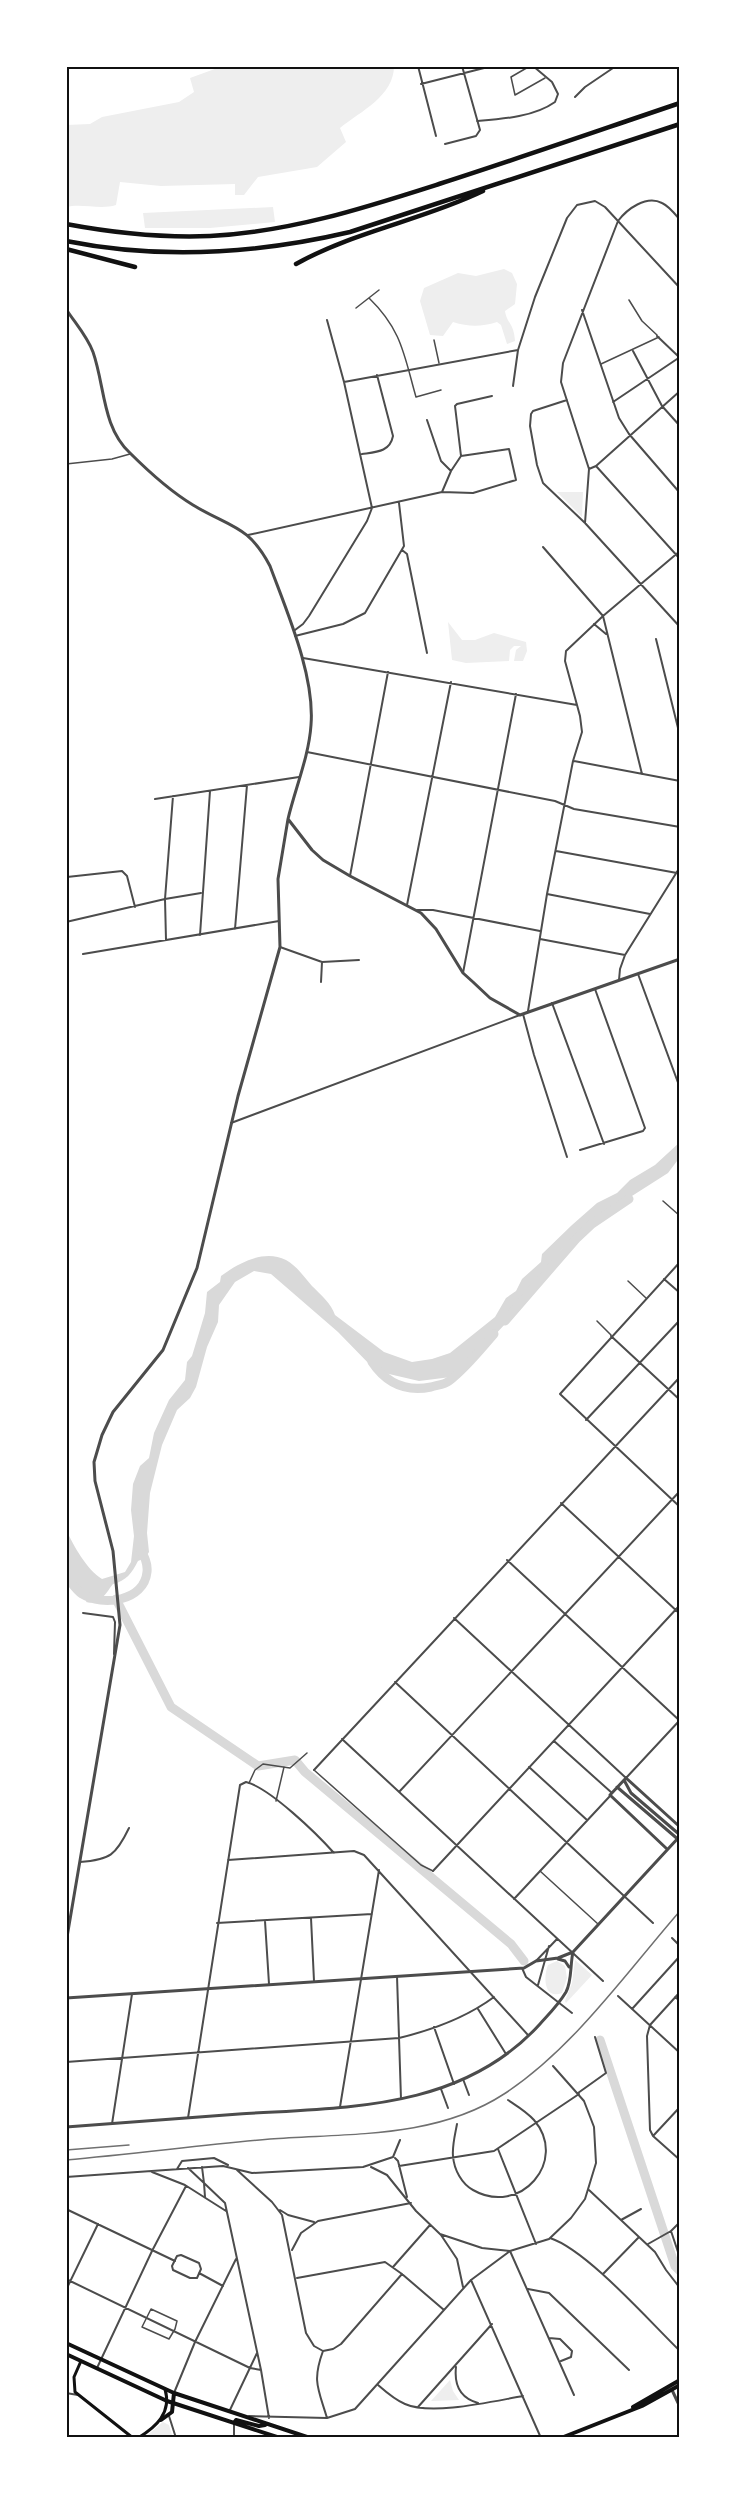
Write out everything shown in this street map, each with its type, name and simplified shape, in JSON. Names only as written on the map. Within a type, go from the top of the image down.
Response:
[{"type":"highway","points":[[66,224],[127,234],[183,237],[230,235],[298,225],[360,209],[514,160],[680,103]]},
{"type":"highway","points":[[66,241],[161,253],[212,253],[283,246],[350,232],[680,124]]},
{"type":"highway","points":[[296,264],[316,252],[429,213],[501,182]]},
{"type":"highway","points":[[66,249],[135,267]]},
{"type":"main road","points":[[66,2343],[174,2393],[310,2438]]},
{"type":"main road","points":[[66,2354],[167,2401],[280,2438]]},
{"type":"main road","points":[[81,2361],[74,2377],[78,2395],[133,2438]]},
{"type":"main road","points":[[561,2438],[633,2407],[642,2406],[680,2382]]},
{"type":"main road","points":[[633,2407],[639,2401],[680,2382]]},
{"type":"main road","points":[[161,2420],[167,2401],[165,2389]]},
{"type":"main road","points":[[138,2438],[169,2416],[174,2403],[174,2393]]},
{"type":"main road","points":[[234,2423],[236,2420],[259,2426],[265,2424]]},
{"type":"street","points":[[418,66],[436,136]]},
{"type":"street","points":[[445,144],[476,136],[480,130],[462,66]]},
{"type":"street","points":[[421,84],[492,66]]},
{"type":"street","points":[[477,121],[507,118],[539,111],[549,106],[555,102],[558,94],[555,86],[546,78],[532,66],[511,77],[515,95],[546,78]]},
{"type":"street","points":[[575,98],[585,87],[616,66]]},
{"type":"street","points":[[513,386],[518,350],[535,297],[571,210],[584,202],[595,201],[605,207],[680,288]]},
{"type":"street","points":[[585,524],[589,469],[561,382],[561,369],[618,221],[625,211],[635,205],[656,201],[668,207],[680,220]]},
{"type":"street","points":[[356,308],[379,290]]},
{"type":"street","points":[[369,298],[380,308],[398,335],[416,397],[441,390]]},
{"type":"street","points":[[613,402],[680,357],[642,321],[629,300]]},
{"type":"street","points":[[66,309],[86,337],[93,352],[114,432],[131,454],[169,488],[194,506],[248,535],[264,554],[303,658],[311,712],[306,752],[288,819],[278,879],[280,947],[231,1123],[208,1228],[187,1296],[163,1350],[113,1412],[97,1447],[94,1462],[95,1480],[110,1534],[116,1569],[119,1637],[66,1943]]},
{"type":"street","points":[[582,310],[613,402],[629,434],[680,493]]},
{"type":"street","points":[[294,630],[300,627],[309,616],[372,508],[344,382],[327,320]]},
{"type":"street","points":[[600,365],[658,337]]},
{"type":"street","points":[[434,340],[439,364]]},
{"type":"street","points":[[344,382],[518,350]]},
{"type":"street","points":[[633,351],[662,406],[680,426]]},
{"type":"street","points":[[361,454],[382,451],[392,443],[391,429],[377,375]]},
{"type":"street","points":[[589,469],[596,466],[629,434],[680,391]]},
{"type":"street","points":[[442,492],[451,471],[461,456],[455,406],[492,396]]},
{"type":"street","points":[[567,400],[533,411],[531,414],[530,426],[541,479],[680,627]]},
{"type":"street","points":[[426,420],[439,457],[451,471]]},
{"type":"street","points":[[248,535],[442,492],[472,494],[516,480],[509,449],[461,456]]},
{"type":"street","points":[[66,464],[112,459],[131,454]]},
{"type":"street","points":[[596,466],[680,559]]},
{"type":"street","points":[[295,636],[359,617],[364,613],[402,550],[404,541],[399,503]]},
{"type":"street","points":[[543,547],[603,616],[642,774]]},
{"type":"street","points":[[402,550],[407,554],[427,653]]},
{"type":"street","points":[[528,1011],[555,850],[573,761],[582,732],[565,654],[568,647],[680,551]]},
{"type":"street","points":[[594,624],[607,634]]},
{"type":"street","points":[[656,639],[680,736]]},
{"type":"street","points":[[303,658],[577,705]]},
{"type":"street","points":[[350,876],[388,672]]},
{"type":"street","points":[[407,905],[451,682]]},
{"type":"street","points":[[464,973],[516,694]]},
{"type":"street","points":[[672,707],[680,706]]},
{"type":"street","points":[[306,752],[555,801],[574,809],[680,826]]},
{"type":"street","points":[[573,761],[680,781]]},
{"type":"street","points":[[155,799],[299,777]]},
{"type":"street","points":[[235,930],[247,785]]},
{"type":"street","points":[[200,936],[210,791]]},
{"type":"street","points":[[166,941],[165,898],[173,796]]},
{"type":"street","points":[[288,819],[312,850],[350,876],[417,910],[436,929],[464,973],[490,998],[522,1014],[567,1157]]},
{"type":"street","points":[[555,850],[677,873]]},
{"type":"street","points":[[620,981],[620,969],[625,955],[680,867]]},
{"type":"street","points":[[67,877],[122,871],[127,876],[135,907]]},
{"type":"street","points":[[66,922],[165,898],[202,893]]},
{"type":"street","points":[[547,894],[650,914]]},
{"type":"street","points":[[417,910],[433,910],[540,931]]},
{"type":"street","points":[[83,954],[279,921]]},
{"type":"street","points":[[539,938],[625,955]]},
{"type":"street","points":[[280,947],[322,962],[359,960]]},
{"type":"street","points":[[231,1123],[528,1011],[680,959]]},
{"type":"street","points":[[321,982],[322,962]]},
{"type":"street","points":[[638,974],[680,1088]]},
{"type":"street","points":[[580,1150],[645,1129],[595,989]]},
{"type":"street","points":[[552,1003],[604,1144]]},
{"type":"street","points":[[663,1201],[680,1216]]},
{"type":"street","points":[[680,1262],[561,1391],[561,1396],[680,1507]]},
{"type":"street","points":[[664,1279],[680,1293]]},
{"type":"street","points":[[628,1281],[646,1298]]},
{"type":"street","points":[[586,1420],[680,1320]]},
{"type":"street","points":[[597,1321],[680,1400]]},
{"type":"street","points":[[680,1377],[507,1560],[314,1770],[421,1865],[434,1871],[680,1605]]},
{"type":"street","points":[[399,1792],[680,1491]]},
{"type":"street","points":[[561,1503],[680,1614]]},
{"type":"street","points":[[507,1560],[680,1721],[513,1899]]},
{"type":"street","points":[[83,1613],[113,1617],[115,1660]]},
{"type":"street","points":[[454,1618],[625,1779],[680,1827]]},
{"type":"street","points":[[395,1682],[653,1923]]},
{"type":"street","points":[[342,1739],[603,1981]]},
{"type":"street","points":[[554,1740],[667,1849]]},
{"type":"street","points":[[249,1783],[255,1770],[263,1764],[290,1768],[307,1753]]},
{"type":"street","points":[[276,1801],[284,1767]]},
{"type":"street","points":[[529,1767],[587,1820]]},
{"type":"street","points":[[536,1961],[558,1959],[572,1953],[680,1835],[631,1792],[625,1779]]},
{"type":"street","points":[[188,2118],[238,1788],[241,1783],[249,1783],[276,1801],[334,1852]]},
{"type":"street","points":[[617,1787],[680,1841]]},
{"type":"street","points":[[80,1862],[108,1858],[116,1851],[129,1828]]},
{"type":"street","points":[[228,1860],[359,1852],[370,1859],[529,2036]]},
{"type":"street","points":[[340,2107],[380,1870]]},
{"type":"street","points":[[540,1870],[598,1924]]},
{"type":"street","points":[[217,1923],[372,1914]]},
{"type":"street","points":[[311,1918],[314,1981]]},
{"type":"street","points":[[265,1921],[269,1984]]},
{"type":"street","points":[[672,1938],[680,1946]]},
{"type":"street","points":[[66,1998],[523,1968],[536,1961],[556,1939]]},
{"type":"street","points":[[538,1985],[549,1946]]},
{"type":"street","points":[[66,2127],[340,2107],[401,2099],[441,2089],[506,2055],[529,2036],[559,2002],[569,1983],[572,1953]]},
{"type":"street","points":[[632,2008],[680,1956]]},
{"type":"street","points":[[558,1959],[567,1963],[570,1968]]},
{"type":"street","points":[[523,1968],[526,1977],[572,2013]]},
{"type":"street","points":[[397,1976],[401,2099]]},
{"type":"street","points":[[680,1992],[650,2025],[647,2036],[650,2126],[654,2136],[680,2160]]},
{"type":"street","points":[[112,2124],[132,1994]]},
{"type":"street","points":[[618,1996],[680,2053]]},
{"type":"street","points":[[66,2062],[399,2038],[478,2009],[494,1997]]},
{"type":"street","points":[[675,1997],[680,2001]]},
{"type":"street","points":[[478,2009],[506,2055]]},
{"type":"street","points":[[434,2027],[454,2084]]},
{"type":"street","points":[[399,2166],[498,2149],[536,2124],[606,2073],[595,2037]]},
{"type":"street","points":[[439,2233],[482,2248],[510,2251],[550,2238],[575,2213],[589,2189],[597,2163],[597,2140],[588,2108],[579,2093],[553,2066]]},
{"type":"street","points":[[463,2079],[469,2095]]},
{"type":"street","points":[[441,2089],[448,2108]]},
{"type":"street","points":[[457,2124],[453,2158],[462,2181],[480,2194],[496,2198],[516,2194],[528,2187],[536,2178],[545,2160],[544,2143],[536,2124],[528,2114],[508,2100]]},
{"type":"street","points":[[654,2136],[679,2109]]},
{"type":"street","points":[[177,2169],[182,2161],[211,2158],[252,2173],[369,2166],[393,2157],[400,2140]]},
{"type":"street","points":[[498,2149],[536,2244]]},
{"type":"street","points":[[393,2157],[399,2166],[408,2200]]},
{"type":"street","points":[[369,2166],[387,2175],[439,2233],[457,2259],[463,2288]]},
{"type":"street","points":[[66,2177],[202,2167],[233,2167],[288,2215],[316,2222],[411,2204]]},
{"type":"street","points":[[202,2167],[205,2197]]},
{"type":"street","points":[[188,2168],[224,2200],[261,2370],[269,2418]]},
{"type":"street","points":[[149,2171],[186,2186],[227,2212]]},
{"type":"street","points":[[97,2368],[152,2251],[186,2186]]},
{"type":"street","points":[[589,2189],[648,2244],[680,2288]]},
{"type":"street","points":[[278,2208],[285,2223],[306,2334],[314,2346],[323,2351],[341,2344],[402,2274]]},
{"type":"street","points":[[621,2220],[641,2209]]},
{"type":"street","points":[[66,2210],[174,2261]]},
{"type":"street","points":[[291,2252],[301,2233],[316,2222]]},
{"type":"street","points":[[648,2244],[669,2232],[680,2222]]},
{"type":"street","points":[[66,2290],[98,2224]]},
{"type":"street","points":[[393,2267],[430,2225]]},
{"type":"street","points":[[669,2232],[680,2258]]},
{"type":"street","points":[[550,2238],[566,2245],[602,2275],[680,2351]]},
{"type":"street","points":[[602,2275],[639,2238]]},
{"type":"street","points":[[236,2415],[269,2418],[327,2418],[355,2409],[463,2288],[510,2251]]},
{"type":"street","points":[[510,2251],[574,2395]]},
{"type":"street","points":[[179,2255],[199,2263],[199,2273],[197,2278],[193,2279],[176,2272],[172,2268],[174,2261],[179,2255]]},
{"type":"street","points":[[174,2393],[195,2342],[236,2258]]},
{"type":"street","points":[[296,2278],[385,2262],[444,2310]]},
{"type":"street","points":[[199,2273],[223,2286]]},
{"type":"street","points":[[66,2279],[250,2368],[261,2370]]},
{"type":"street","points":[[471,2280],[541,2438]]},
{"type":"street","points":[[528,2289],[549,2293],[629,2370]]},
{"type":"street","points":[[151,2308],[176,2320],[174,2332],[168,2339],[142,2327],[145,2318],[151,2308]]},
{"type":"street","points":[[418,2407],[492,2324]]},
{"type":"street","points":[[549,2338],[560,2339],[572,2351],[571,2357],[560,2361]]},
{"type":"street","points":[[323,2351],[316,2373],[316,2383],[327,2418]]},
{"type":"street","points":[[229,2413],[257,2353]]},
{"type":"street","points":[[456,2364],[456,2382],[460,2392],[472,2401],[481,2404]]},
{"type":"street","points":[[378,2385],[400,2402],[418,2407],[481,2404],[523,2396]]},
{"type":"street","points":[[672,2389],[680,2407]]},
{"type":"street","points":[[66,2392],[78,2395]]},
{"type":"street","points":[[169,2416],[176,2438]]},
{"type":"street","points":[[234,2423],[234,2438]]},
{"type":"shaded area","points":[[223,66],[394,66],[389,86],[375,102],[340,128],[346,142],[317,167],[258,177],[244,195],[235,195],[235,184],[161,186],[120,182],[116,205],[66,207],[66,125],[90,124],[102,117],[179,102],[194,92],[190,78]]},
{"type":"shaded area","points":[[273,207],[275,222],[210,228],[145,228],[143,213]]},
{"type":"shaded area","points":[[504,269],[512,273],[517,284],[515,304],[505,311],[515,341],[507,344],[501,325],[497,322],[475,326],[453,322],[443,336],[430,335],[420,301],[424,288],[458,273],[476,276]]},
{"type":"shaded area","points":[[557,492],[583,492],[582,517]]},
{"type":"shaded area","points":[[448,622],[462,640],[475,640],[494,633],[526,642],[527,651],[523,661],[514,661],[516,650],[521,646],[514,646],[510,650],[509,661],[466,663],[452,660]]},
{"type":"shaded area","points":[[680,1142],[680,1157],[668,1173],[610,1210],[562,1249],[519,1302],[506,1323],[466,1366],[451,1377],[419,1381],[376,1371],[338,1332],[271,1274],[254,1271],[235,1282],[219,1305],[218,1322],[207,1347],[196,1387],[190,1398],[177,1410],[162,1445],[150,1493],[147,1533],[149,1552],[145,1558],[138,1561],[128,1576],[113,1584],[102,1598],[95,1602],[86,1602],[89,1597],[78,1585],[66,1581],[66,1530],[86,1563],[102,1579],[125,1572],[131,1562],[134,1536],[131,1510],[133,1484],[140,1466],[149,1458],[154,1433],[169,1400],[185,1380],[187,1362],[192,1356],[205,1313],[207,1292],[220,1282],[221,1276],[252,1259],[269,1256],[286,1260],[297,1268],[325,1299],[335,1315],[384,1352],[412,1362],[432,1359],[450,1353],[495,1317],[506,1298],[516,1291],[522,1279],[541,1262],[542,1254],[572,1225],[597,1203],[617,1193],[630,1180],[655,1165]]},
{"type":"shaded area","points":[[575,1960],[592,1975],[566,2003],[572,1983]]},
{"type":"shaded area","points":[[557,1961],[565,1966],[567,1978],[562,1993],[556,1994],[548,1990],[545,1981],[548,1965]]},
{"type":"shaded area","points":[[450,2380],[459,2400],[431,2401]]},
{"type":"shaded area","points":[[163,2422],[169,2425],[173,2438],[144,2438]]},
{"type":"waterway","points":[[505,1321],[576,1239],[592,1224],[629,1199]]},
{"type":"waterway","points":[[372,1362],[384,1375],[397,1384],[413,1388],[431,1387],[445,1383],[455,1376],[494,1334]]},
{"type":"waterway","points":[[66,1576],[82,1594],[91,1598],[121,1599],[131,1595],[144,1582],[147,1566],[140,1549]]},
{"type":"waterway","points":[[116,1599],[171,1707],[258,1766],[295,1760],[305,1772],[511,1944],[524,1961]]},
{"type":"waterway","points":[[600,2040],[675,2266],[680,2271]]},
{"type":"railway","points":[[66,2160],[270,2139],[390,2131],[449,2119],[477,2109],[504,2094],[529,2076],[576,2033],[680,1911]]},
{"type":"railway","points":[[66,2150],[129,2145]]}]
